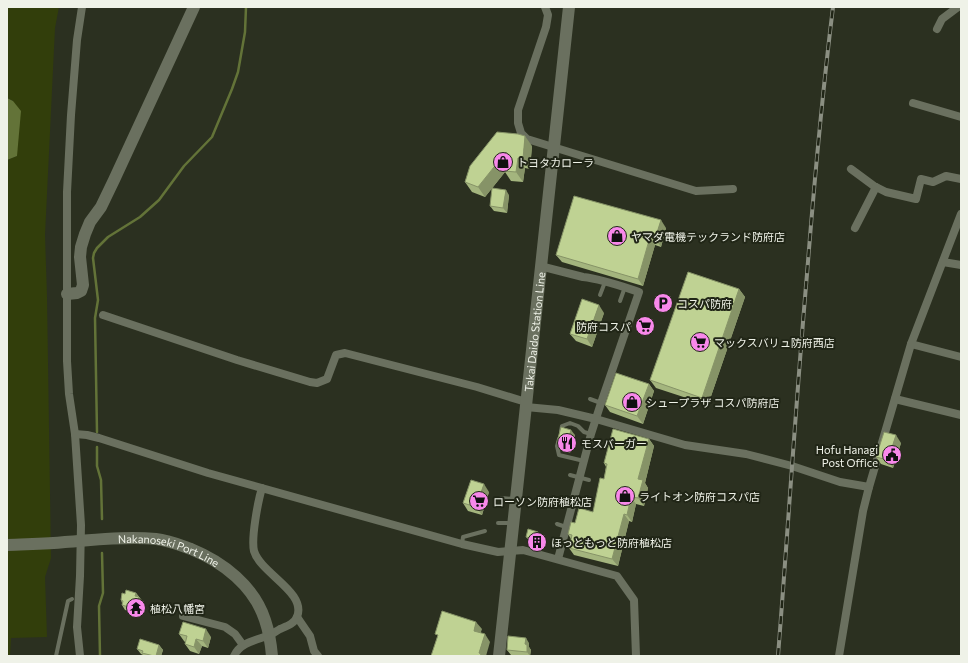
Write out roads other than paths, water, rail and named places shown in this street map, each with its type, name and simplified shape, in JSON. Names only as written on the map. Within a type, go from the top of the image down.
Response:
[{"type":"main road","points":[[67,294],[77,293],[83,285],[80,257],[85,234],[90,222],[101,207],[114,180],[194,7]]},
{"type":"main road","name":"Takai Daido Station Line","points":[[499,656],[568,7]]},
{"type":"main road","name":"Nakanoseki Port Line","points":[[7,545],[132,538],[157,539],[178,544],[204,554],[235,575],[259,605],[265,619],[272,656]]},
{"type":"street","points":[[80,656],[75,597],[80,576],[81,525],[75,434],[69,394],[67,361],[66,192],[77,40],[82,7]]},
{"type":"street","points":[[545,7],[548,14],[546,27],[518,110],[518,123],[521,133],[527,139],[696,191],[733,189]]},
{"type":"street","points":[[937,29],[942,19],[958,7]]},
{"type":"street","points":[[912,103],[961,117]]},
{"type":"street","points":[[851,170],[886,192],[916,200],[921,179],[933,182],[946,176],[961,179]]},
{"type":"street","points":[[855,228],[876,187]]},
{"type":"street","points":[[839,656],[863,511],[869,487],[911,344],[961,214]]},
{"type":"street","points":[[943,262],[961,265]]},
{"type":"street","points":[[540,266],[625,287],[639,292],[591,434],[558,559]]},
{"type":"street","points":[[103,315],[237,360],[310,382],[317,383],[327,379],[336,356],[345,353],[477,387],[526,404],[596,419],[685,445],[746,454],[792,466],[840,482],[869,487]]},
{"type":"street","points":[[911,344],[961,357]]},
{"type":"street","points":[[895,399],[961,416]]},
{"type":"street","points":[[75,434],[99,438],[208,473],[462,544],[498,552],[523,550],[617,576],[634,600],[636,656]]},
{"type":"street","points":[[234,656],[242,645],[269,635],[291,624],[297,617],[299,607],[296,598],[266,569],[254,551],[253,539],[262,488]]},
{"type":"street","points":[[183,616],[225,627],[235,634],[242,645]]},
{"type":"street","points":[[297,617],[310,636],[314,651],[318,656]]},
{"type":"lane","points":[[600,295],[605,282]]},
{"type":"lane","points":[[620,301],[625,287]]},
{"type":"lane","points":[[590,399],[601,403]]},
{"type":"lane","points":[[584,461],[559,455],[557,446],[560,433],[562,426],[570,423],[578,426],[584,432],[591,434]]},
{"type":"lane","points":[[570,475],[589,480]]},
{"type":"lane","points":[[501,498],[515,499]]},
{"type":"lane","points":[[498,523],[513,523]]},
{"type":"lane","points":[[557,524],[567,528]]},
{"type":"lane","points":[[462,544],[463,537],[484,531]]},
{"type":"lane","points":[[56,656],[68,601],[75,597]]},
{"type":"waterway","points":[[97,432],[95,318],[98,300],[93,258],[94,253],[108,237],[140,217],[159,200],[184,166],[212,137],[238,72],[245,32],[246,7]]},
{"type":"waterway","points":[[97,447],[97,466],[101,480],[102,519]]},
{"type":"waterway","points":[[100,656],[99,606],[103,593],[102,553]]},
{"type":"railway","points":[[778,656],[812,207],[833,7]]},
{"type":"place","name":"トヨタカローラ","points":[[503,162]]},
{"type":"place","name":"ヤマダ電機テックランド防府店","points":[[617,236]]},
{"type":"place","name":"コスパ防府","points":[[663,303]]},
{"type":"place","name":"防府コスパ","points":[[645,326]]},
{"type":"place","name":"マックスバリュ防府西店","points":[[700,342]]},
{"type":"place","name":"シュープラザ コスパ防府店","points":[[632,402]]},
{"type":"place","name":"モスバーガー","points":[[567,443]]},
{"type":"place","name":"Hofu Hanagi Post Office","points":[[892,455]]},
{"type":"place","name":"ライトオン防府コスパ店","points":[[625,496]]},
{"type":"place","name":"ローソン防府植松店","points":[[479,501]]},
{"type":"place","name":"ほっともっと防府植松店","points":[[537,542]]},
{"type":"place","name":"植松八幡宮","points":[[136,608]]}]
